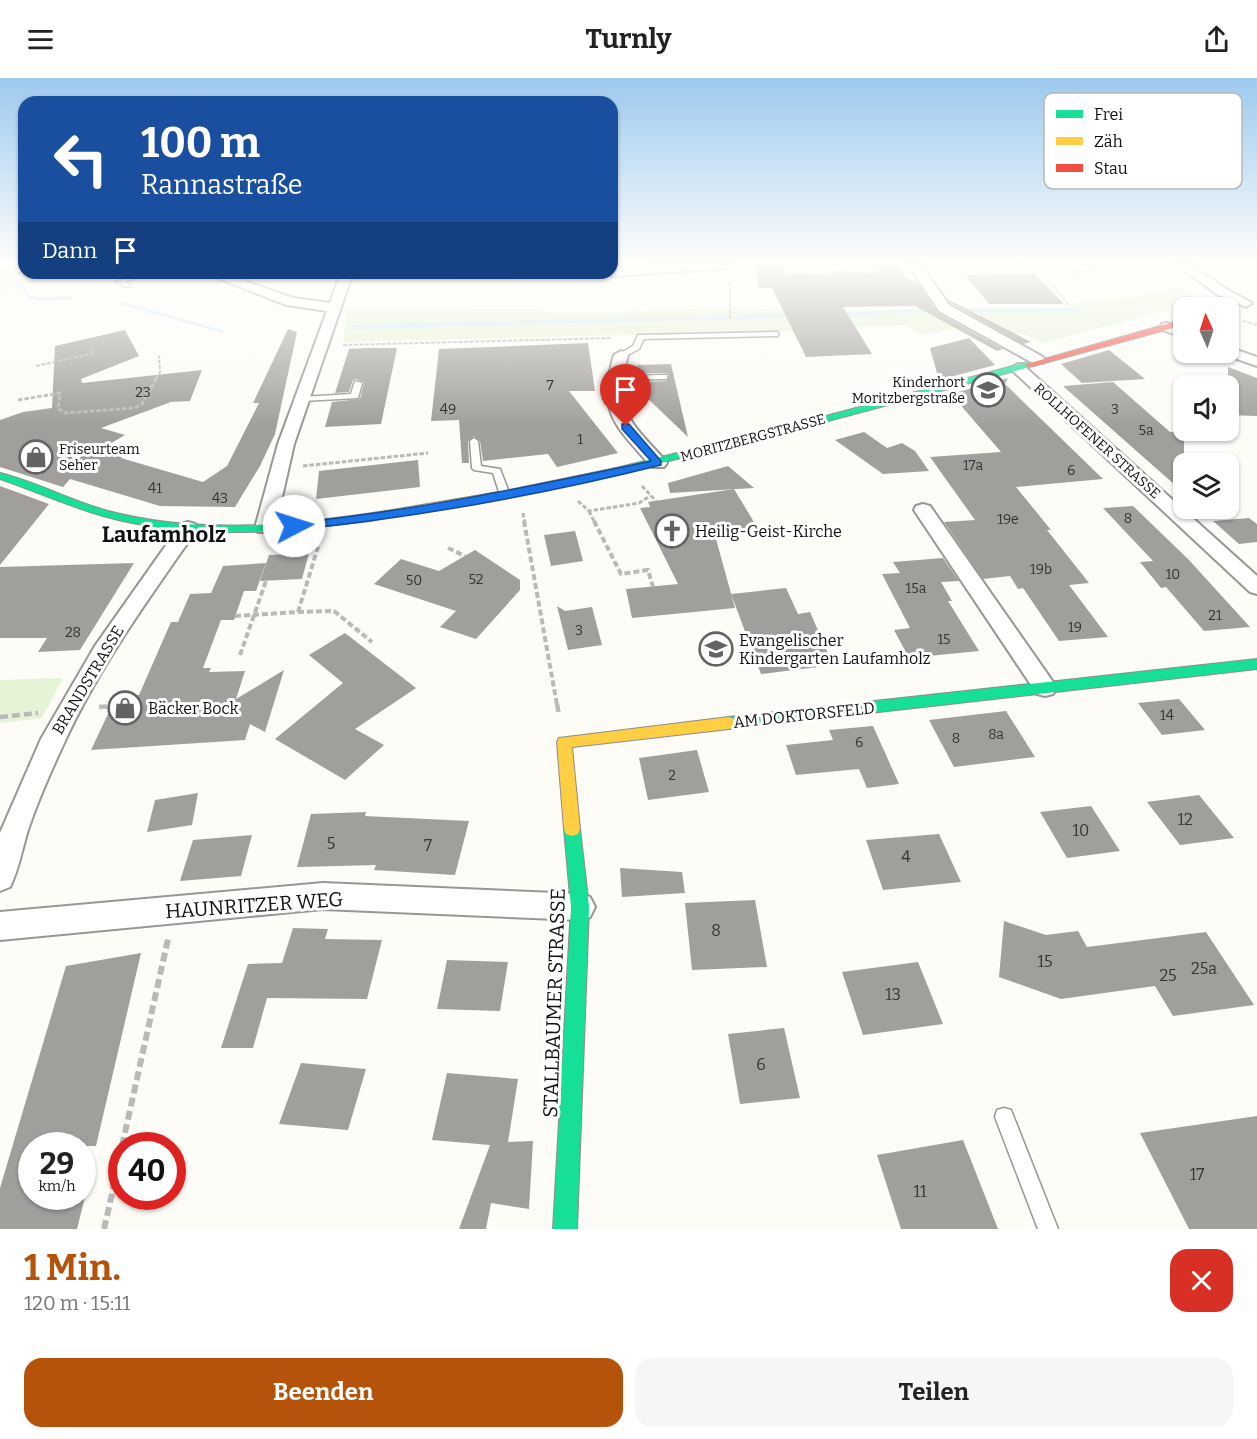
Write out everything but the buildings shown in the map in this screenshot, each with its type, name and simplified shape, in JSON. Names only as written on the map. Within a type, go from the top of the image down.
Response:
[{"type":"street","points":[[265,528],[286,444],[331,318]]},
{"type":"street","points":[[962,318],[1038,360]]},
{"type":"street","name":"MORITZBERGSTRASSE","points":[[0,476],[98,511],[142,522],[188,528],[265,528],[324,523],[505,495],[658,463],[1173,325]]},
{"type":"street","points":[[1167,327],[1173,329]]},
{"type":"street","points":[[621,355],[614,378],[614,406],[626,426],[658,463]]},
{"type":"street","points":[[1239,355],[1257,362]]},
{"type":"street","name":"ROLLHOFENER STRASSE","points":[[1018,368],[1257,587]]},
{"type":"street","points":[[923,510],[1045,688]]},
{"type":"street","name":"BRANDSTRASSE","points":[[0,878],[39,768],[67,710],[146,585],[188,528]]},
{"type":"street","name":"AM DOKTORSFELD","points":[[564,742],[1257,664]]},
{"type":"street","name":"STALLBAUMER STRASSE","points":[[564,742],[580,907],[565,1229]]},
{"type":"street","name":"HAUNRITZER WEG","points":[[0,926],[323,896],[580,907]]},
{"type":"lane","points":[[621,355],[636,347],[641,337],[775,334]]},
{"type":"lane","points":[[614,378],[664,377]]},
{"type":"lane","points":[[302,399],[355,396],[358,383]]},
{"type":"lane","points":[[474,441],[477,468],[497,471],[505,495]]},
{"type":"lane","points":[[1004,1118],[1048,1229]]},
{"type":"path","points":[[730,318],[730,335]]},
{"type":"path","points":[[321,345],[641,337]]},
{"type":"path","points":[[36,366],[82,358],[91,354],[93,348]]},
{"type":"path","points":[[18,400],[60,393],[58,408],[65,413],[134,408],[142,404],[160,372],[159,356]]},
{"type":"path","points":[[312,465],[428,453]]},
{"type":"path","points":[[560,484],[589,511],[621,574],[648,570],[653,587]]},
{"type":"path","points":[[646,491],[656,501]]},
{"type":"path","points":[[520,492],[564,742]]},
{"type":"path","points":[[589,511],[639,503],[650,496]]},
{"type":"path","points":[[298,612],[324,523]]},
{"type":"path","points":[[448,548],[465,556]]},
{"type":"path","points":[[240,655],[266,581]]},
{"type":"path","points":[[235,616],[334,610],[372,642]]},
{"type":"path","points":[[0,717],[67,710]]},
{"type":"path","points":[[126,1132],[170,929]]},
{"type":"path","points":[[104,1229],[108,1210]]},
{"type":"green space","points":[[346,318],[948,318],[962,326],[923,335],[905,325],[782,331],[343,342]]},
{"type":"green space","points":[[972,318],[1137,318],[1044,343],[1023,333],[1010,337]]},
{"type":"green space","points":[[63,678],[42,718],[0,723],[0,680]]},
{"type":"waterway","points":[[174,318],[222,331]]},
{"type":"waterway","points":[[352,327],[725,318]]},
{"type":"traffic: fast","points":[[616,471],[799,426],[1027,365]]},
{"type":"traffic: fast","points":[[0,476],[108,514],[143,522],[178,526],[212,529],[282,527],[386,514]]},
{"type":"traffic: fast","points":[[729,723],[1257,664]]},
{"type":"traffic: fast","points":[[565,1229],[580,907],[572,829]]},
{"type":"traffic: slow","points":[[386,514],[505,494],[616,471]]},
{"type":"traffic: slow","points":[[572,829],[564,742],[729,723]]},
{"type":"traffic: jam","points":[[1027,365],[1173,325]]},
{"type":"place","name":"Kinderhort Moritzbergstraße","points":[[988,390]]},
{"type":"place","name":"Friseurteam Seher","points":[[36,457]]},
{"type":"place","name":"Heilig-Geist-Kirche","points":[[672,531]]},
{"type":"place","name":"Evangelischer Kindergarten Laufamholz","points":[[716,649]]},
{"type":"place","name":"Bäcker Bock","points":[[125,708]]},
{"type":"district","name":"Laufamholz","points":[[164,534]]},
{"type":"route","points":[[294,526],[352,520],[505,495],[658,463],[626,426]]}]
